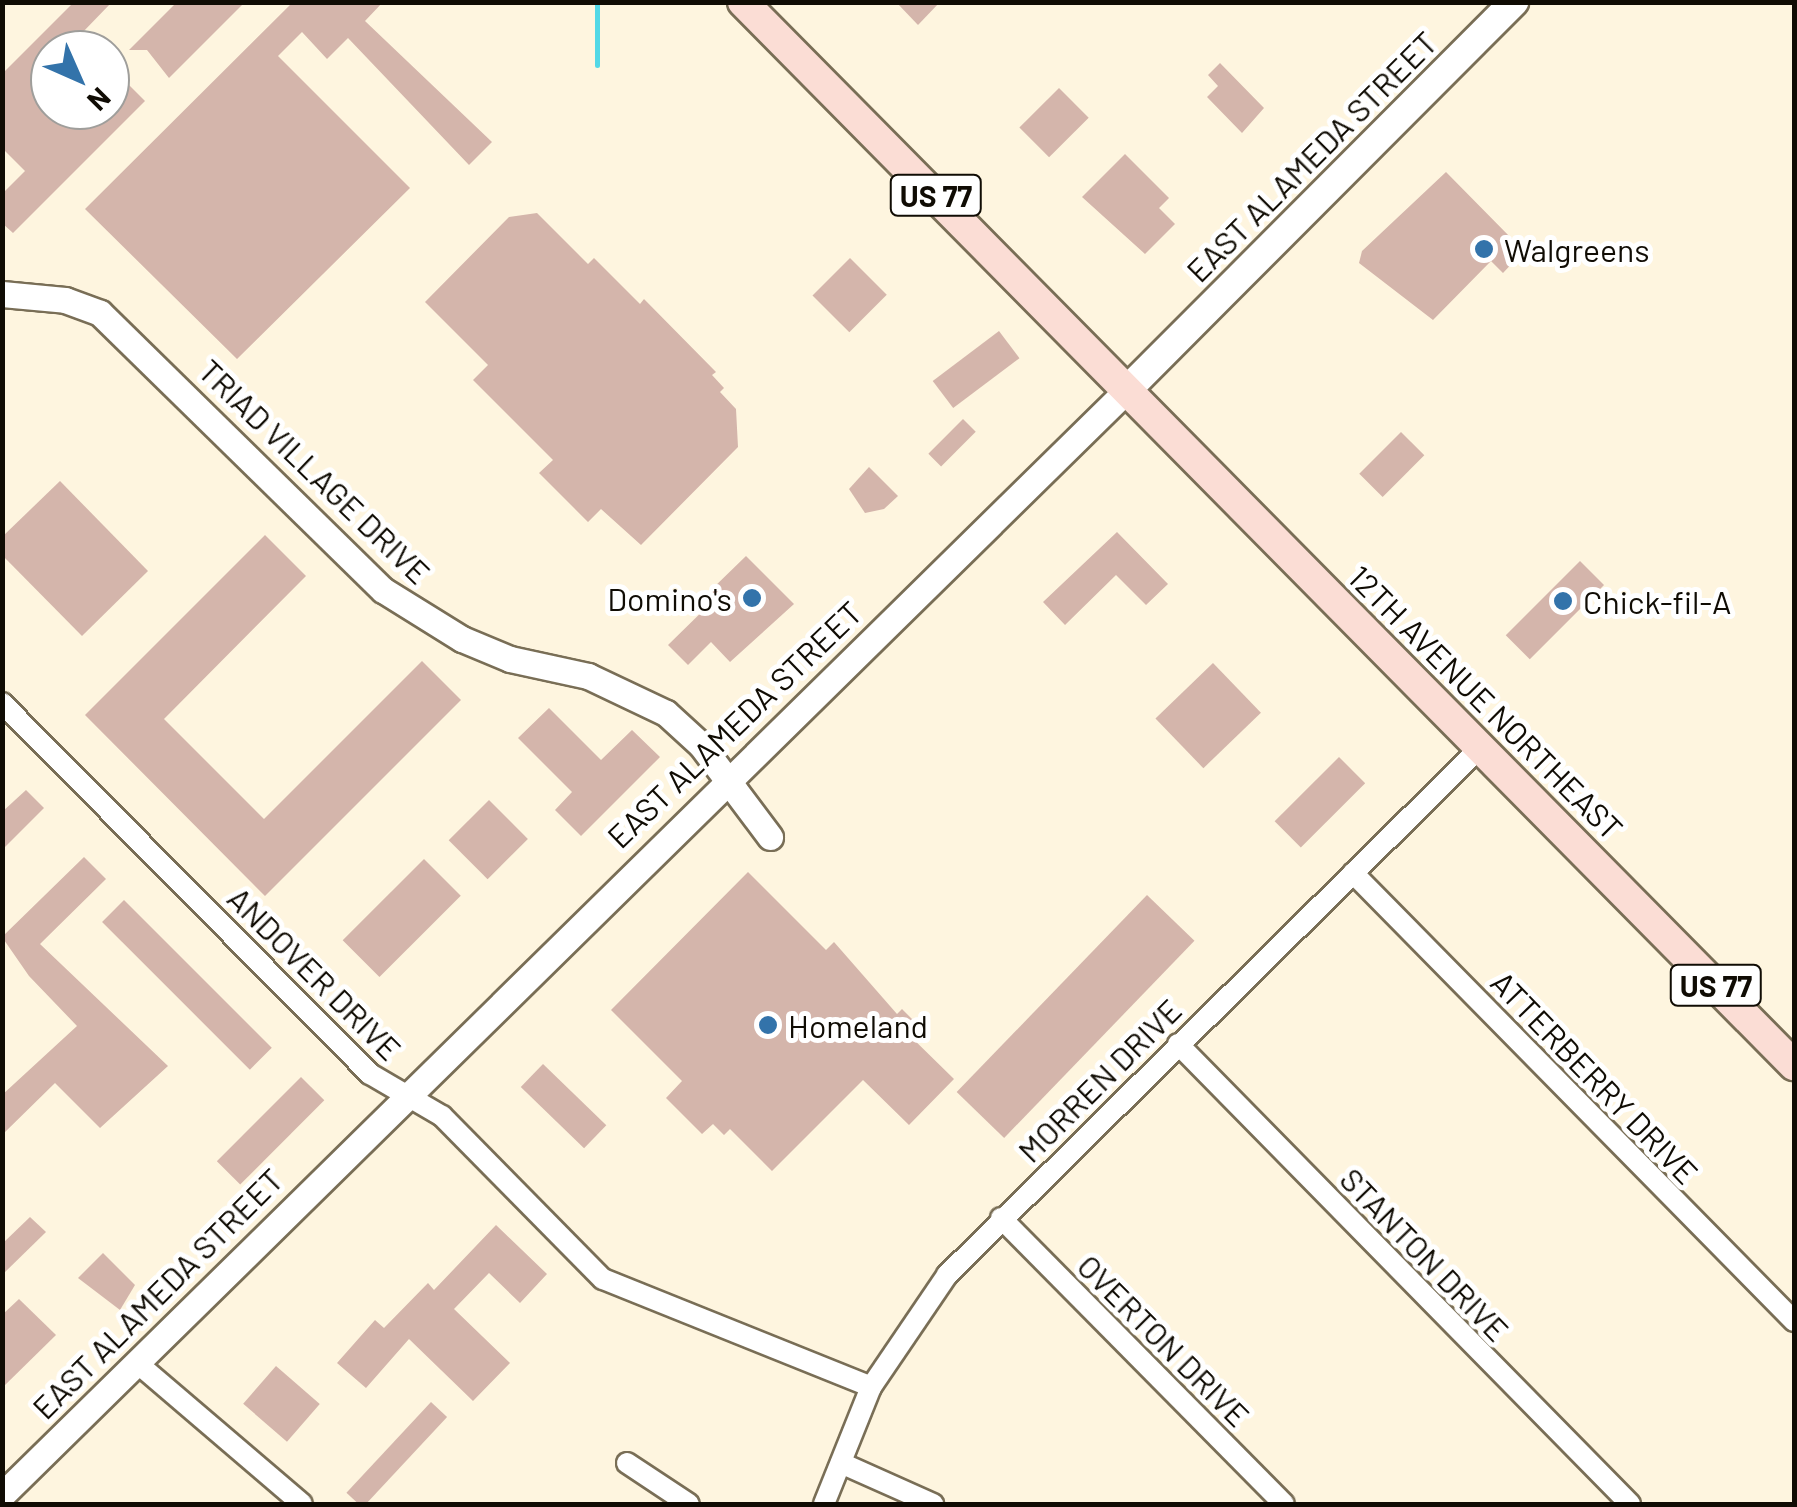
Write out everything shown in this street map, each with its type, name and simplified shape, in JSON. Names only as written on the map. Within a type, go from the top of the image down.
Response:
[{"type":"main road","name":"US 77","points":[[743,2],[1128,388]]},
{"type":"main road","name":"EAST ALAMEDA STREET","points":[[1128,388],[1514,2]]},
{"type":"main road","name":"12TH AVENUE NORTHEAST","points":[[1128,388],[1794,1065]]},
{"type":"street","name":"TRIAD VILLAGE DRIVE","points":[[2,294],[65,300],[100,313],[384,590],[462,640],[510,659],[588,676],[666,712],[728,778],[770,836]]},
{"type":"street","name":"EAST ALAMEDA STREET","points":[[2,1495],[1128,388]]},
{"type":"street","name":"ANDOVER DRIVE","points":[[2,702],[370,1074],[404,1098],[442,1116],[603,1279],[871,1388]]},
{"type":"street","name":"MORREN DRIVE","points":[[824,1504],[871,1388],[922,1307],[1001,1218],[1481,746]]},
{"type":"street","name":"ATTERBERRY DRIVE","points":[[1353,873],[1794,1322]]},
{"type":"street","name":"STANTON DRIVE","points":[[1178,1044],[1630,1504]]},
{"type":"street","name":"OVERTON DRIVE","points":[[1001,1218],[1284,1504]]},
{"type":"street","points":[[136,1362],[302,1504]]},
{"type":"street","points":[[627,1463],[689,1504]]},
{"type":"street","points":[[841,1463],[933,1504]]},
{"type":"building","points":[[74,2],[112,2],[85,30],[46,30]]},
{"type":"building","points":[[177,2],[245,2],[169,78],[147,50],[130,49]]},
{"type":"building","points":[[293,2],[383,2],[365,21],[492,142],[469,165],[348,38],[327,59],[302,32],[278,56],[410,188],[237,359],[85,209]]},
{"type":"building","points":[[896,2],[940,2],[918,25]]},
{"type":"building","points":[[30,46],[30,130],[116,130],[13,233],[2,223],[2,194],[25,171],[2,148],[2,74]]},
{"type":"building","points":[[1220,63],[1264,108],[1242,133],[1207,97],[1218,86],[1208,75]]},
{"type":"building","points":[[130,86],[145,101],[130,116]]},
{"type":"building","points":[[1059,88],[1089,118],[1049,157],[1019,128]]},
{"type":"building","points":[[1125,154],[1169,198],[1159,208],[1175,224],[1145,254],[1082,197]]},
{"type":"building","name":"Walgreens","points":[[1446,172],[1513,240],[1509,244],[1520,255],[1503,273],[1491,261],[1433,320],[1359,263],[1362,251]]},
{"type":"building","points":[[537,213],[588,264],[594,258],[640,304],[644,299],[716,372],[712,375],[724,388],[720,392],[736,409],[738,447],[641,545],[601,509],[588,522],[539,473],[553,460],[473,380],[488,365],[425,302],[509,217]]},
{"type":"building","points":[[850,258],[887,295],[849,332],[813,295]]},
{"type":"building","points":[[999,331],[1019,358],[953,408],[933,381]]},
{"type":"building","points":[[963,419],[976,432],[941,466],[928,454]]},
{"type":"building","points":[[1401,432],[1424,455],[1383,497],[1359,474]]},
{"type":"building","points":[[869,467],[898,496],[884,509],[865,513],[849,489]]},
{"type":"building","points":[[60,481],[148,571],[82,636],[2,555],[2,537]]},
{"type":"building","points":[[1117,532],[1168,584],[1146,605],[1116,575],[1065,625],[1043,602]]},
{"type":"building","points":[[265,535],[306,576],[164,719],[264,819],[422,661],[461,700],[265,896],[85,715]]},
{"type":"building","points":[[746,556],[794,604],[730,662],[711,642],[688,665],[668,645],[717,597],[710,591]]},
{"type":"building","name":"Chick-fil-A","points":[[1580,561],[1604,585],[1530,659],[1506,635]]},
{"type":"building","points":[[1213,663],[1261,713],[1203,768],[1155,719]]},
{"type":"building","points":[[549,708],[601,760],[632,730],[660,757],[581,836],[555,810],[572,792],[518,738]]},
{"type":"building","points":[[1339,757],[1365,783],[1301,848],[1275,821]]},
{"type":"building","points":[[26,790],[44,808],[2,850],[2,812]]},
{"type":"building","points":[[489,800],[528,839],[488,879],[449,840]]},
{"type":"building","points":[[84,857],[106,879],[40,944],[168,1066],[100,1128],[55,1083],[2,1135],[2,1095],[77,1026],[29,976],[2,937]]},
{"type":"building","points":[[424,859],[461,896],[379,977],[343,940]]},
{"type":"building","name":"Homeland","points":[[748,872],[826,950],[834,942],[897,1014],[902,1009],[914,1021],[904,1030],[954,1079],[909,1125],[863,1080],[772,1171],[730,1129],[724,1135],[713,1124],[702,1134],[666,1098],[682,1081],[611,1010]]},
{"type":"building","points":[[1147,895],[1194,941],[1004,1138],[957,1092]]},
{"type":"building","points":[[124,900],[272,1048],[250,1070],[102,922]]},
{"type":"building","points":[[543,1064],[606,1125],[584,1148],[521,1087]]},
{"type":"building","points":[[301,1077],[324,1100],[240,1184],[217,1161]]},
{"type":"building","points":[[30,1217],[46,1232],[2,1275],[2,1244]]},
{"type":"building","points":[[496,1225],[547,1274],[520,1303],[489,1273],[454,1309],[510,1363],[473,1401],[409,1339],[366,1388],[337,1363],[375,1320],[384,1328],[428,1283],[434,1290]]},
{"type":"building","points":[[103,1253],[135,1285],[120,1310],[78,1278]]},
{"type":"building","points":[[19,1299],[56,1335],[2,1388],[2,1315]]},
{"type":"building","points":[[276,1366],[320,1404],[287,1442],[243,1404]]},
{"type":"building","points":[[431,1402],[447,1417],[366,1504],[359,1504],[346,1493]]},
{"type":"waterway","points":[[597,2],[597,65]]},
{"type":"place","name":"Walgreens","points":[[1484,249]]},
{"type":"place","name":"Domino's","points":[[752,598]]},
{"type":"place","name":"Chick-fil-A","points":[[1563,601]]},
{"type":"place","name":"Homeland","points":[[768,1025]]}]
